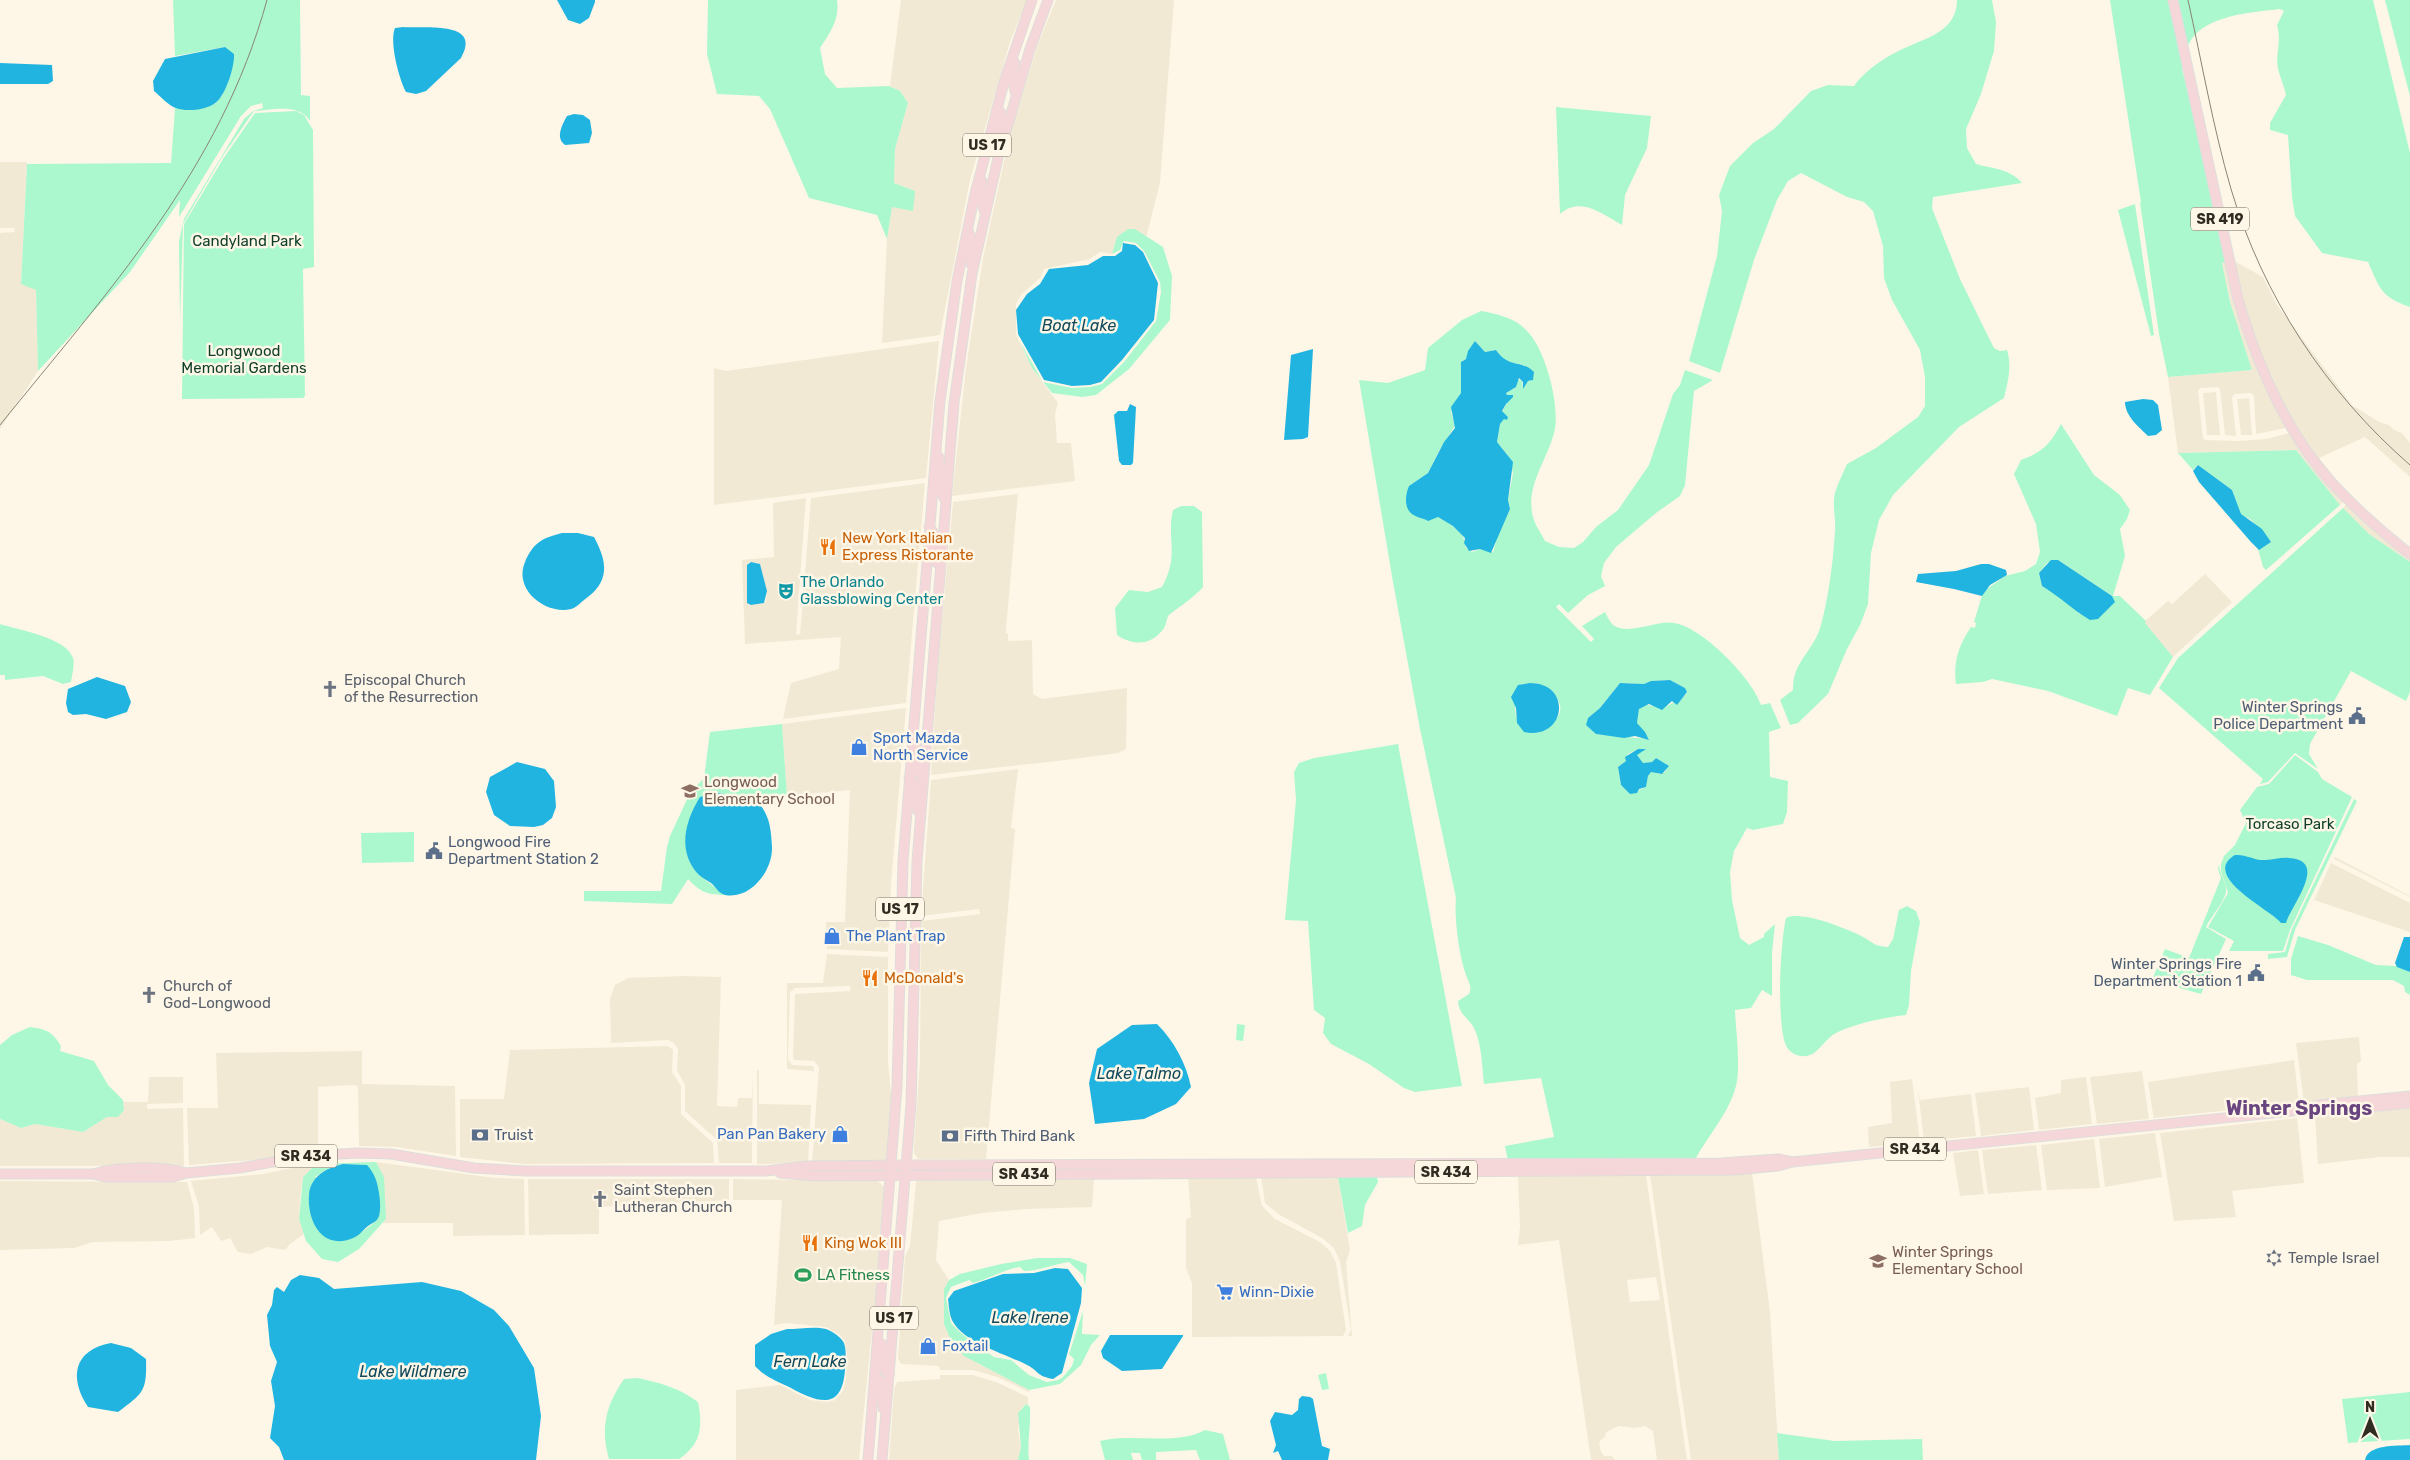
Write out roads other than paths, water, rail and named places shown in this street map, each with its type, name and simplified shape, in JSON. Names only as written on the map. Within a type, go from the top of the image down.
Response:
[{"type":"main road","name":"US 17","points":[[868,1460],[891,1165],[899,1029],[900,901],[936,439],[948,337],[968,229],[996,109],[1032,0]]},
{"type":"main road","name":"US 17","points":[[882,1460],[914,1050],[914,911],[919,828],[945,499],[957,379],[972,274],[998,158],[1016,94],[1048,0]]},
{"type":"main road","name":"SR 419","points":[[2173,0],[2238,299],[2250,339],[2264,373],[2294,429],[2330,480],[2348,500],[2410,554]]},
{"type":"main road","points":[[1016,94],[1012,81],[1017,43]]},
{"type":"main road","points":[[996,109],[1000,110],[1001,116],[998,158]]},
{"type":"main road","points":[[983,161],[980,201],[986,212]]},
{"type":"main road","points":[[968,229],[972,239],[972,274]]},
{"type":"main road","points":[[936,439],[940,491],[945,499]]},
{"type":"main road","points":[[929,527],[935,535],[939,583]]},
{"type":"main road","points":[[913,731],[918,771],[923,779]]},
{"type":"main road","points":[[909,778],[914,783],[919,828]]},
{"type":"main road","points":[[899,1004],[905,1021],[914,1029]]},
{"type":"main road","points":[[899,1029],[906,1034],[914,1050]]},
{"type":"main road","name":"SR 434","points":[[0,1174],[94,1174],[105,1170],[140,1169],[173,1169],[186,1173],[240,1168],[306,1156],[358,1152],[391,1154],[508,1171],[766,1171],[807,1166],[891,1165],[1608,1171],[1734,1170],[1778,1166],[1792,1162],[2302,1110],[2319,1105],[2410,1096]]},
{"type":"main road","name":"SR 434","points":[[2302,1110],[2320,1112],[2410,1103]]},
{"type":"main road","name":"SR 434","points":[[766,1171],[805,1176],[1381,1172],[1407,1164],[1721,1163],[1778,1159],[1792,1162]]},
{"type":"main road","points":[[1608,1171],[1624,1163]]},
{"type":"main road","points":[[1078,1173],[1080,1170],[1090,1166]]},
{"type":"main road","points":[[879,1327],[883,1346],[882,1366],[884,1371],[889,1374]]},
{"type":"main road","points":[[875,1374],[881,1383],[885,1421]]},
{"type":"water","points":[[557,0],[595,0],[595,2],[589,18],[580,24],[568,20]]},
{"type":"water","points":[[395,28],[448,29],[458,32],[464,37],[466,46],[461,58],[426,91],[416,94],[406,92],[400,78],[396,60],[393,34]]},
{"type":"water","points":[[225,47],[234,54],[233,66],[222,95],[214,104],[201,109],[180,109],[170,105],[154,91],[153,81],[165,59]]},
{"type":"water","points":[[0,63],[52,65],[53,81],[48,84],[0,84]]},
{"type":"water","points":[[574,114],[583,115],[590,120],[592,133],[589,143],[565,145],[560,139],[563,123],[567,116]]},
{"type":"water","name":"Boat Lake","points":[[1123,243],[1135,245],[1143,252],[1158,283],[1154,320],[1122,360],[1101,382],[1072,386],[1044,380],[1018,334],[1016,310],[1027,294],[1040,284],[1049,269],[1088,265],[1103,256],[1115,256],[1122,251]]},
{"type":"water","points":[[1475,341],[1485,352],[1496,350],[1506,360],[1529,368],[1534,372],[1533,380],[1528,381],[1523,389],[1523,382],[1519,378],[1516,387],[1506,393],[1507,395],[1513,395],[1513,397],[1502,411],[1508,417],[1507,420],[1504,419],[1500,424],[1497,442],[1513,462],[1508,500],[1510,509],[1491,553],[1480,549],[1469,551],[1464,543],[1465,538],[1453,526],[1438,517],[1428,521],[1414,515],[1409,511],[1406,501],[1409,486],[1428,473],[1444,442],[1455,428],[1451,407],[1461,393],[1461,362],[1466,359],[1468,351]]},
{"type":"water","points":[[1313,349],[1308,437],[1284,440],[1291,355]]},
{"type":"water","points":[[2143,399],[2153,400],[2158,405],[2162,430],[2156,435],[2148,436],[2127,412],[2125,402]]},
{"type":"water","points":[[1130,404],[1136,407],[1133,463],[1131,465],[1122,465],[1119,461],[1114,415],[1118,411],[1127,411]]},
{"type":"water","points":[[2198,465],[2232,490],[2241,514],[2262,529],[2271,542],[2259,550],[2251,542],[2199,482],[2193,471]]},
{"type":"water","points":[[562,533],[578,533],[594,537],[602,555],[604,572],[598,586],[592,593],[575,608],[561,610],[542,604],[534,598],[524,582],[523,572],[525,562],[531,550],[539,542]]},
{"type":"water","points":[[2051,560],[2058,560],[2112,596],[2115,602],[2098,619],[2090,620],[2042,586],[2039,573]]},
{"type":"water","points":[[751,562],[760,564],[767,591],[764,603],[751,605],[747,603],[747,565]]},
{"type":"water","points":[[1981,564],[1989,564],[2006,570],[2007,575],[1990,585],[1982,596],[1916,582],[1918,574],[1956,571]]},
{"type":"water","points":[[97,677],[125,686],[131,702],[127,712],[106,719],[86,714],[73,715],[68,712],[66,703],[68,689]]},
{"type":"water","points":[[1670,680],[1685,688],[1687,692],[1677,705],[1672,701],[1662,710],[1649,704],[1639,709],[1637,723],[1649,740],[1635,736],[1624,738],[1596,734],[1586,725],[1588,718],[1600,708],[1620,683],[1644,684],[1651,681]]},
{"type":"water","points":[[1530,683],[1544,685],[1553,692],[1558,701],[1559,711],[1556,720],[1549,728],[1538,732],[1524,732],[1517,723],[1516,708],[1511,697],[1518,685]]},
{"type":"water","points":[[1638,749],[1646,749],[1637,755],[1643,763],[1652,762],[1656,758],[1669,766],[1662,774],[1651,772],[1648,776],[1646,787],[1639,789],[1637,793],[1630,794],[1621,785],[1618,767],[1626,761],[1625,757]]},
{"type":"water","points":[[517,762],[545,769],[554,781],[556,807],[552,818],[543,825],[534,827],[510,826],[494,815],[486,792],[490,777]]},
{"type":"water","points":[[715,793],[748,801],[757,801],[765,812],[770,828],[772,847],[769,865],[759,882],[743,893],[735,895],[723,894],[701,877],[691,865],[685,846],[690,816],[700,797]]},
{"type":"water","points":[[2235,855],[2262,860],[2289,858],[2301,861],[2306,867],[2307,875],[2304,885],[2286,923],[2281,923],[2232,883],[2226,873],[2226,863]]},
{"type":"water","points":[[2404,937],[2410,937],[2410,972],[2397,967],[2395,963]]},
{"type":"water","name":"Lake Talmo","points":[[1157,1024],[1169,1038],[1178,1053],[1186,1069],[1191,1087],[1176,1104],[1144,1119],[1095,1124],[1089,1083],[1097,1049],[1132,1025]]},
{"type":"water","points":[[343,1164],[367,1165],[370,1168],[377,1185],[380,1213],[376,1221],[355,1237],[342,1241],[325,1237],[319,1231],[311,1215],[309,1195],[312,1183],[320,1174]]},
{"type":"water","name":"Lake Irene","points":[[1055,1268],[1068,1269],[1082,1288],[1081,1303],[1062,1373],[1053,1379],[1040,1375],[1031,1367],[976,1342],[953,1322],[948,1299],[954,1291],[1003,1274],[1034,1273]]},
{"type":"water","name":"Lake Wildmere","points":[[300,1275],[319,1278],[334,1289],[422,1282],[461,1291],[494,1310],[509,1326],[534,1368],[541,1416],[536,1460],[284,1460],[279,1447],[270,1438],[275,1406],[271,1381],[277,1362],[270,1346],[267,1315],[272,1305],[274,1290],[277,1287],[284,1292],[291,1280]]},
{"type":"water","name":"Fern Lake","points":[[822,1328],[836,1334],[843,1341],[846,1353],[843,1383],[839,1392],[833,1398],[819,1400],[810,1397],[763,1373],[755,1366],[755,1345],[771,1334],[787,1329]]},
{"type":"water","points":[[1110,1335],[1183,1336],[1162,1369],[1122,1371],[1103,1358],[1101,1351]]},
{"type":"water","points":[[111,1343],[131,1348],[146,1359],[146,1379],[142,1391],[118,1412],[88,1407],[78,1386],[78,1367],[82,1359],[98,1347]]},
{"type":"water","points":[[1302,1396],[1313,1399],[1322,1446],[1330,1449],[1328,1460],[1282,1460],[1278,1451],[1273,1453],[1276,1445],[1270,1421],[1275,1412],[1292,1415],[1298,1410],[1299,1399]]},
{"type":"water","points":[[2410,1445],[2410,1460],[2365,1460],[2371,1451],[2377,1448]]},
{"type":"railway","points":[[0,425],[120,277],[190,174],[221,120],[246,62],[267,0]]},
{"type":"railway","points":[[2188,0],[2213,119],[2231,189],[2244,229],[2261,267],[2279,304],[2324,373],[2379,436],[2410,465]]},
{"type":"place","name":"New York Italian Express Ristorante","points":[[828,547]]},
{"type":"place","name":"The Orlando Glassblowing Center","points":[[786,591]]},
{"type":"place","name":"Episcopal Church of the Resurrection","points":[[330,689]]},
{"type":"place","name":"Winter Springs Police Department","points":[[2357,716]]},
{"type":"place","name":"Sport Mazda North Service","points":[[859,747]]},
{"type":"place","name":"Longwood Elementary School","points":[[690,791]]},
{"type":"place","name":"Longwood Fire Department Station 2","points":[[434,851]]},
{"type":"place","name":"The Plant Trap","points":[[832,936]]},
{"type":"place","name":"Winter Springs Fire Department Station 1","points":[[2256,973]]},
{"type":"place","name":"McDonald's","points":[[870,978]]},
{"type":"place","name":"Church of God-Longwood","points":[[149,995]]},
{"type":"place","name":"Pan Pan Bakery","points":[[840,1134]]},
{"type":"place","name":"Truist","points":[[480,1135]]},
{"type":"place","name":"Fifth Third Bank","points":[[950,1136]]},
{"type":"place","name":"Saint Stephen Lutheran Church","points":[[600,1199]]},
{"type":"place","name":"King Wok III","points":[[810,1243]]},
{"type":"place","name":"Temple Israel","points":[[2274,1258]]},
{"type":"place","name":"Winter Springs Elementary School","points":[[1878,1261]]},
{"type":"place","name":"LA Fitness","points":[[803,1275]]},
{"type":"place","name":"Winn-Dixie","points":[[1225,1292]]},
{"type":"place","name":"Foxtail","points":[[928,1346]]},
{"type":"district","name":"Winter Springs","points":[[2299,1108]]},
{"type":"park label","name":"Candyland Park","points":[[247,241]]},
{"type":"park label","name":"Longwood Memorial Gardens","points":[[244,360]]},
{"type":"park label","name":"Torcaso Park","points":[[2290,824]]}]
